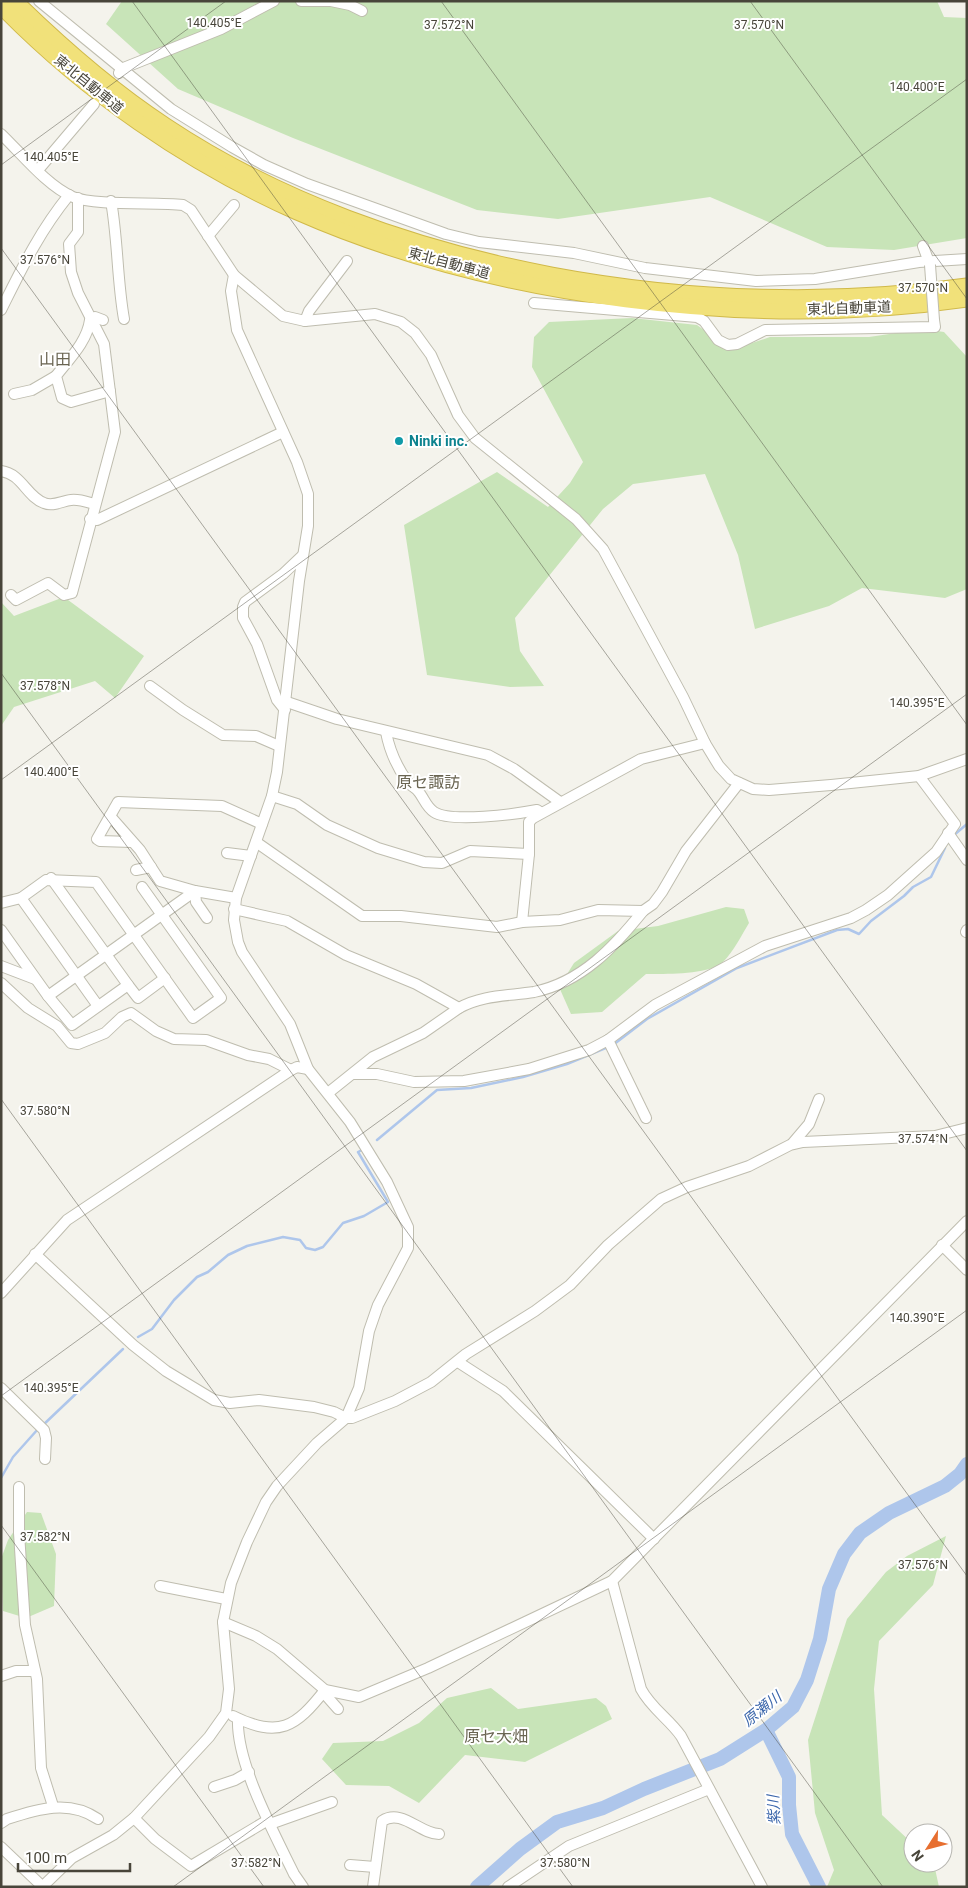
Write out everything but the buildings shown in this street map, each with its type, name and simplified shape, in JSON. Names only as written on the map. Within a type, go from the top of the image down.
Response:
[{"type":"highway","name":"東北自動車道","points":[[15,1],[98,76],[166,126],[209,152],[302,200],[434,247],[583,279],[644,288],[713,294],[838,296],[886,294],[967,286]]},
{"type":"highway","name":"東北自動車道","points":[[1,6],[83,81],[158,136],[202,163],[298,212],[402,251],[469,269],[582,292],[711,307],[830,309],[967,299]]},
{"type":"street","points":[[39,1],[119,72],[171,109],[264,165],[307,184],[446,234],[479,242],[542,248],[645,268],[756,281],[814,279],[929,263],[967,260]]},
{"type":"street","points":[[119,72],[221,29],[274,1]]},
{"type":"street","points":[[301,1],[331,1],[350,5],[362,11]]},
{"type":"street","points":[[38,170],[94,104]]},
{"type":"street","points":[[1,134],[54,185],[73,197],[183,205],[191,210],[234,275],[283,316],[305,321],[375,314],[401,322],[415,333],[430,355],[458,415],[475,438],[576,518],[603,549],[684,697],[705,743],[719,766],[731,779],[752,789],[769,790],[919,776],[967,759]]},
{"type":"street","points":[[1,310],[32,247],[47,222],[73,197]]},
{"type":"street","points":[[11,595],[16,600],[48,583],[64,596],[72,593],[94,504],[112,447],[114,432],[104,344],[83,307],[71,272],[69,244],[78,232],[73,197]]},
{"type":"street","points":[[111,201],[116,226],[119,290],[124,319]]},
{"type":"street","points":[[208,236],[234,205]]},
{"type":"street","points":[[534,303],[697,317],[704,321],[718,340],[728,345],[737,344],[765,330],[935,327],[929,263],[923,246]]},
{"type":"street","points":[[305,321],[309,311],[347,261]]},
{"type":"street","points":[[1,1847],[38,1886],[72,1858],[113,1836],[134,1818],[209,1737],[226,1713],[229,1689],[223,1622],[226,1600],[247,1542],[266,1502],[277,1486],[304,1456],[346,1418],[359,1388],[369,1331],[378,1305],[406,1256],[410,1239],[403,1212],[373,1156],[328,1093],[308,1069],[290,1024],[242,952],[234,920],[235,904],[272,796],[277,772],[308,526],[308,494],[297,462],[237,330],[231,291],[234,275]]},
{"type":"street","points":[[90,320],[94,317],[103,320]]},
{"type":"street","points":[[14,394],[32,390],[56,376],[80,344],[89,329],[90,320]]},
{"type":"street","points":[[78,360],[80,344]]},
{"type":"street","points":[[56,376],[59,394],[64,401],[71,402],[110,391]]},
{"type":"street","points":[[90,519],[97,520],[282,432]]},
{"type":"street","points":[[1,471],[14,475],[33,496],[45,504],[50,505],[73,500],[94,504]]},
{"type":"street","points":[[303,555],[283,574],[245,602],[243,607],[244,618],[257,644],[277,700],[286,706],[386,732],[488,755],[514,769],[560,802]]},
{"type":"street","points":[[150,686],[223,735],[256,736],[279,746]]},
{"type":"street","points":[[386,732],[388,743],[407,782],[421,794],[427,806],[434,812],[445,816],[462,817],[537,810],[540,812]]},
{"type":"street","points":[[522,922],[529,854],[529,822],[540,812],[650,755],[705,743]]},
{"type":"street","points":[[353,1074],[377,1074],[414,1082],[464,1081],[561,1060],[611,1044],[654,1005],[765,946],[851,918],[888,895],[936,852],[955,824],[919,776]]},
{"type":"street","points":[[328,1093],[373,1057],[424,1033],[471,1001],[535,992],[569,980],[605,954],[643,911],[653,904],[686,851],[740,783]]},
{"type":"street","points":[[272,796],[297,804],[327,825],[378,848],[424,862],[442,863],[470,851],[529,854]]},
{"type":"street","points":[[132,842],[100,842],[97,839],[118,802],[222,806],[262,824]]},
{"type":"street","points":[[110,816],[132,842],[160,881],[287,921],[346,955],[416,984],[459,1008]]},
{"type":"street","points":[[948,833],[956,848],[967,860]]},
{"type":"street","points":[[256,842],[362,916],[401,916],[483,927],[497,927],[522,922],[560,920],[598,910],[643,911]]},
{"type":"street","points":[[228,853],[251,856]]},
{"type":"street","points":[[136,870],[151,867]]},
{"type":"street","points":[[51,878],[138,998],[165,978]]},
{"type":"street","points":[[1,903],[20,898],[51,878],[96,882],[194,1018],[221,998],[142,887]]},
{"type":"street","points":[[48,996],[195,891]]},
{"type":"street","points":[[195,891],[196,902],[207,918]]},
{"type":"street","points":[[20,898],[98,1006]]},
{"type":"street","points":[[1,930],[36,980],[72,1025],[128,985]]},
{"type":"street","points":[[1,966],[36,980]]},
{"type":"street","points":[[1,983],[28,1008],[57,1026],[71,1043],[78,1044],[105,1033],[122,1017],[131,1013],[156,1031],[174,1039],[206,1040],[248,1055],[269,1059],[291,1070]]},
{"type":"street","points":[[611,1044],[646,1118]]},
{"type":"street","points":[[1,1292],[67,1220],[291,1070],[297,1067],[308,1069]]},
{"type":"street","points":[[791,1145],[809,1124],[819,1099]]},
{"type":"street","points":[[35,1254],[133,1345],[166,1371],[214,1400],[230,1403],[258,1400],[314,1407],[334,1412],[346,1418],[359,1416],[395,1402],[431,1382],[471,1350],[535,1311],[570,1285],[606,1248],[661,1199],[687,1187],[749,1166],[791,1145],[803,1142],[935,1136],[967,1128]]},
{"type":"street","points":[[324,1691],[351,1697],[366,1695],[612,1581],[967,1221]]},
{"type":"street","points":[[942,1245],[967,1270]]},
{"type":"street","points":[[458,1362],[503,1391],[654,1539]]},
{"type":"street","points":[[1,1388],[42,1427],[46,1438],[45,1459]]},
{"type":"street","points":[[19,1487],[23,1607],[39,1704],[41,1768],[53,1806]]},
{"type":"street","points":[[612,1581],[641,1690],[651,1704],[673,1725],[693,1757],[762,1887]]},
{"type":"street","points":[[160,1586],[198,1592],[226,1600]]},
{"type":"street","points":[[223,1622],[256,1636],[277,1649],[324,1691],[338,1709]]},
{"type":"street","points":[[1,1676],[16,1671],[35,1671]]},
{"type":"street","points":[[226,1713],[238,1719],[268,1728],[292,1724],[324,1691]]},
{"type":"street","points":[[238,1719],[242,1751],[249,1772],[269,1822],[294,1874],[303,1887]]},
{"type":"street","points":[[214,1787],[235,1780],[249,1772]]},
{"type":"street","points":[[508,1887],[569,1846],[709,1788]]},
{"type":"street","points":[[134,1818],[155,1839],[191,1866],[269,1822],[332,1802]]},
{"type":"street","points":[[1,1823],[7,1819],[53,1806],[64,1807],[98,1819]]},
{"type":"street","points":[[373,1887],[379,1827],[384,1819],[396,1818],[412,1822],[430,1833],[439,1834]]},
{"type":"street","points":[[350,1865],[375,1867]]},
{"type":"green space","points":[[122,1],[937,1],[944,17],[967,18],[967,238],[894,250],[827,247],[710,197],[558,219],[477,210],[293,138],[178,89],[106,24]]},
{"type":"green space","points":[[632,318],[697,325],[731,350],[770,337],[869,337],[923,329],[944,332],[967,357],[967,589],[945,598],[862,588],[829,606],[755,629],[738,555],[705,474],[633,484],[603,509],[515,618],[520,651],[544,686],[510,687],[427,675],[404,525],[497,472],[548,507],[570,483],[583,462],[532,367],[534,337],[549,322]]},
{"type":"green space","points":[[64,597],[144,656],[115,698],[95,681],[14,707],[1,726],[1,602],[14,616]]},
{"type":"green space","points":[[726,907],[744,909],[749,923],[723,962],[697,972],[646,974],[602,1012],[571,1014],[559,987],[574,963],[618,931],[658,926]]},
{"type":"green space","points":[[27,1512],[41,1513],[56,1554],[54,1606],[26,1618],[3,1611],[1,1559],[8,1540]]},
{"type":"green space","points":[[946,1536],[933,1585],[879,1641],[874,1689],[882,1815],[903,1835],[903,1873],[936,1873],[939,1887],[827,1887],[834,1870],[815,1813],[808,1740],[847,1619],[886,1572],[907,1556]]},
{"type":"green space","points":[[491,1688],[518,1709],[596,1698],[606,1706],[612,1719],[525,1762],[465,1755],[419,1803],[389,1786],[346,1785],[322,1759],[333,1743],[383,1741],[419,1723],[447,1698]]},
{"type":"waterway","points":[[954,835],[967,824]]},
{"type":"waterway","points":[[613,1045],[647,1019],[737,968],[837,930],[848,929],[859,934],[871,921],[913,887],[931,877],[945,848]]},
{"type":"waterway","points":[[377,1140],[437,1090],[471,1088],[523,1077],[567,1064],[608,1047]]},
{"type":"waterway","points":[[138,1337],[152,1329],[174,1300],[197,1277],[208,1272],[228,1255],[247,1246],[283,1237],[300,1240],[306,1248],[315,1250],[323,1247],[343,1223],[364,1216],[388,1202],[358,1152],[362,1150]]},
{"type":"waterway","points":[[42,1426],[123,1349]]},
{"type":"waterway","points":[[1,1478],[13,1457],[38,1429]]},
{"type":"waterway","name":"原瀬川","points":[[477,1887],[520,1849],[557,1822],[603,1808],[644,1789],[720,1759],[766,1730],[793,1707],[807,1680],[820,1639],[829,1589],[844,1554],[860,1533],[889,1513],[945,1486],[960,1474],[967,1464]]},
{"type":"waterway","name":"紫川","points":[[766,1730],[789,1777],[792,1834],[819,1887]]},
{"type":"place","name":"Ninki inc.","points":[[399,441]]},
{"type":"district","name":"山田","points":[[55,359]]},
{"type":"district","name":"原セ諏訪","points":[[428,782]]},
{"type":"district","name":"原セ大畑","points":[[496,1736]]}]
